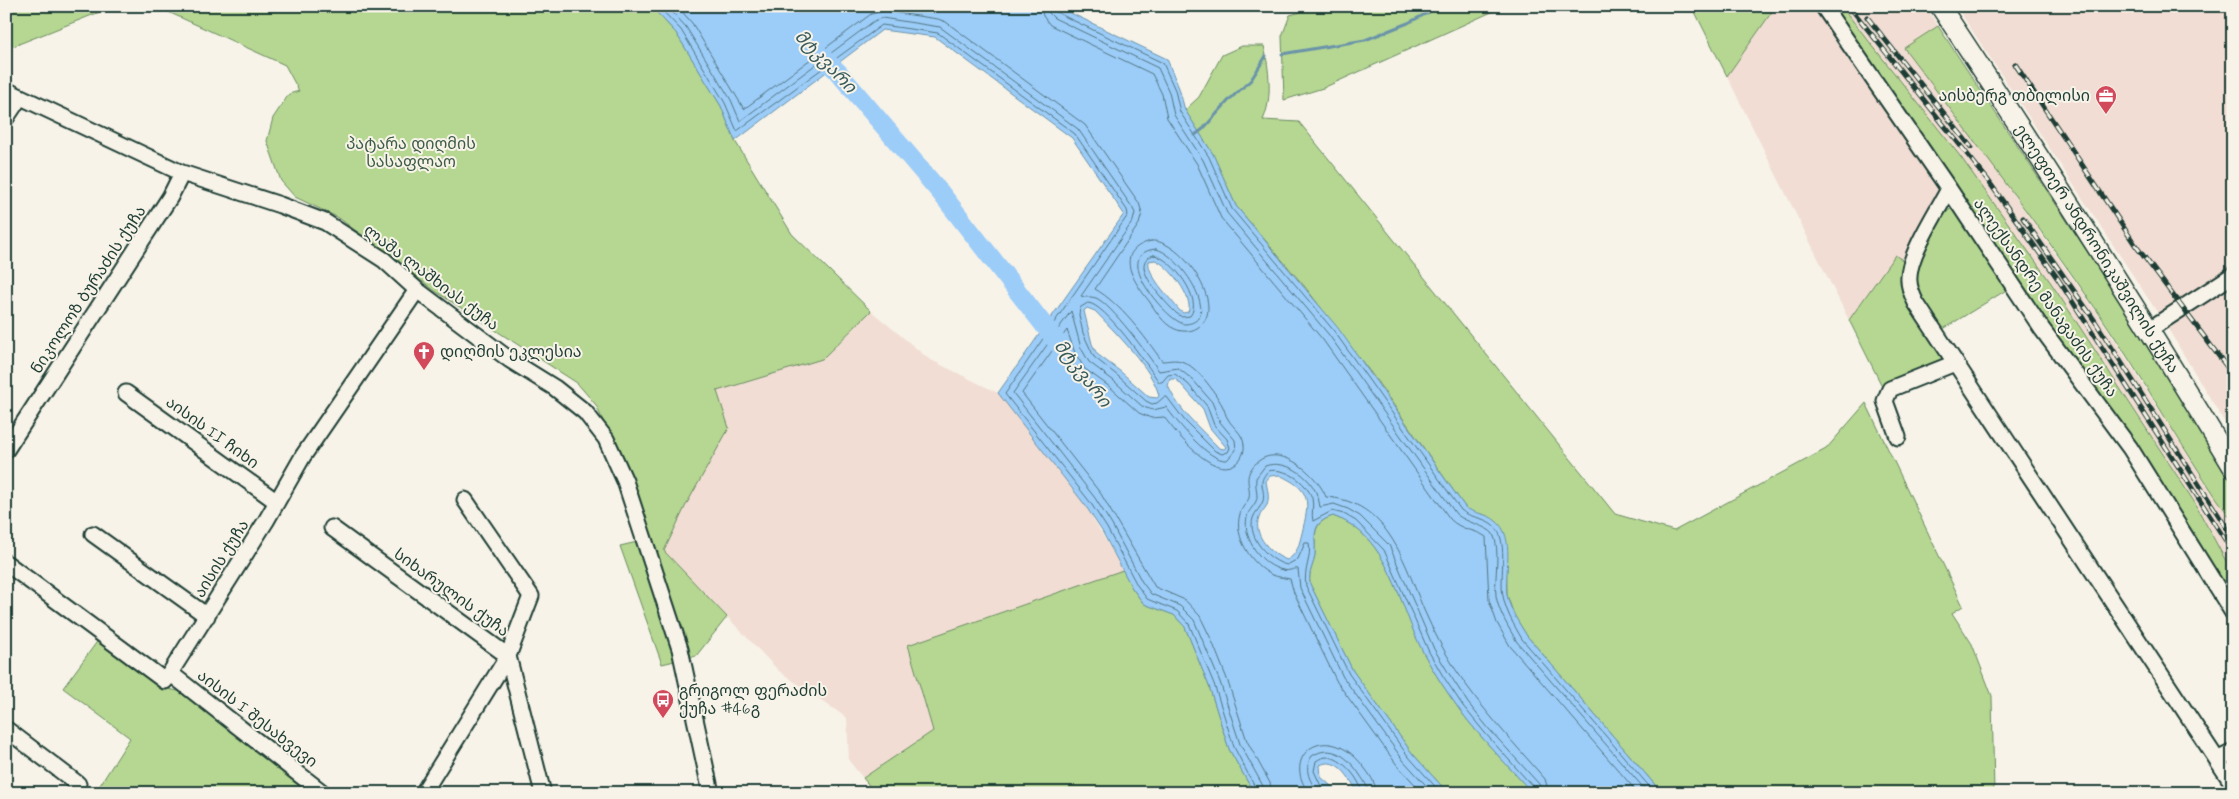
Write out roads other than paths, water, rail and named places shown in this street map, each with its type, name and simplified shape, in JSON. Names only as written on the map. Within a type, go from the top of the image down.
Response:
[{"type":"main road","name":"ელეფთერ ანდრონიკაშვილის ქუჩა","points":[[1940,6],[2041,157],[2150,329],[2233,467]]},
{"type":"street","name":"ალექსანდრე მანაგაძის ქუჩა","points":[[1823,6],[1949,188],[2042,329],[2130,448],[2233,613]]},
{"type":"street","points":[[6,118],[13,93]]},
{"type":"street","name":"ლაშა ლაშხიას ქუჩა","points":[[13,93],[182,173],[326,222],[384,260],[417,290],[510,360],[555,388],[585,412],[606,440],[625,482],[680,649],[711,793]]},
{"type":"street","name":"ნიკოლოზ ბურაძის ქუჩა","points":[[6,450],[170,197],[182,173]]},
{"type":"street","points":[[1949,188],[1913,257],[1908,276],[1910,290],[1916,303],[2233,784]]},
{"type":"street","points":[[2150,329],[2233,275]]},
{"type":"street","name":"აისის ქუჩა","points":[[170,673],[277,502],[303,456],[417,290]]},
{"type":"street","points":[[1898,437],[1885,401],[1890,390],[1955,363]]},
{"type":"street","name":"აისის II ჩიხი","points":[[126,393],[277,502]]},
{"type":"street","points":[[423,793],[508,656],[531,596],[465,500]]},
{"type":"street","name":"სიხარულის ქუჩა","points":[[332,528],[508,656],[543,793]]},
{"type":"street","points":[[92,534],[206,616]]},
{"type":"street","points":[[6,563],[165,681],[170,673]]},
{"type":"street","name":"აისის I შესახვევი","points":[[170,673],[324,793]]},
{"type":"street","points":[[6,729],[78,784]]},
{"type":"street","points":[[2217,760],[2233,752]]},
{"type":"street","points":[[707,775],[724,793]]},
{"type":"water","points":[[651,6],[1056,6],[1167,59],[1179,88],[1185,110],[1213,154],[1236,206],[1338,328],[1465,507],[1492,518],[1502,528],[1506,536],[1508,556],[1506,586],[1508,601],[1527,636],[1662,793],[1532,793],[1476,731],[1441,682],[1415,635],[1390,574],[1368,539],[1352,525],[1333,516],[1317,526],[1310,584],[1353,671],[1412,753],[1448,793],[1358,793],[1343,770],[1338,766],[1326,763],[1320,765],[1321,777],[1339,793],[1254,793],[1229,749],[1209,686],[1185,627],[1174,615],[1144,604],[1132,588],[1102,531],[1085,505],[998,393],[1124,214],[1072,138],[935,37],[882,30],[735,141],[721,106],[676,33]],"holes":[[[1155,260],[1167,268],[1173,275],[1188,299],[1188,312],[1183,313],[1179,310],[1160,286],[1151,273],[1149,261]],[[1087,308],[1095,311],[1122,339],[1149,374],[1156,386],[1159,396],[1157,398],[1149,397],[1097,354],[1092,344],[1084,311]],[[1170,379],[1175,379],[1179,382],[1203,409],[1210,428],[1226,447],[1224,449],[1219,448],[1190,419],[1168,386]],[[1279,475],[1290,481],[1298,486],[1306,498],[1306,513],[1299,545],[1294,555],[1287,560],[1275,554],[1265,544],[1258,531],[1260,516],[1268,502],[1266,481],[1270,476]]]},
{"type":"waterway","points":[[1282,54],[1365,40],[1408,23],[1441,6]]},
{"type":"waterway","name":"მტკვარი","points":[[814,49],[837,71],[940,192],[1061,347]]},
{"type":"waterway","points":[[1195,135],[1251,80],[1266,56]]},
{"type":"railway","points":[[1849,6],[1987,179],[2058,279],[2233,552]]},
{"type":"railway","points":[[1867,17],[1971,147]]},
{"type":"railway","points":[[2015,64],[2136,246],[2233,375]]},
{"type":"railway","points":[[2023,218],[2095,321],[2233,538]]},
{"type":"place","name":"აისბერგ თბილისი","points":[[2106,115]]},
{"type":"place","name":"დიღმის ეკლესია","points":[[424,371]]},
{"type":"place","name":"გრიგოლ ფერაძის ქუჩა #46გ","points":[[663,719]]},
{"type":"park label","name":"პატარა დიღმის სასაფლაო","points":[[411,153]]}]
